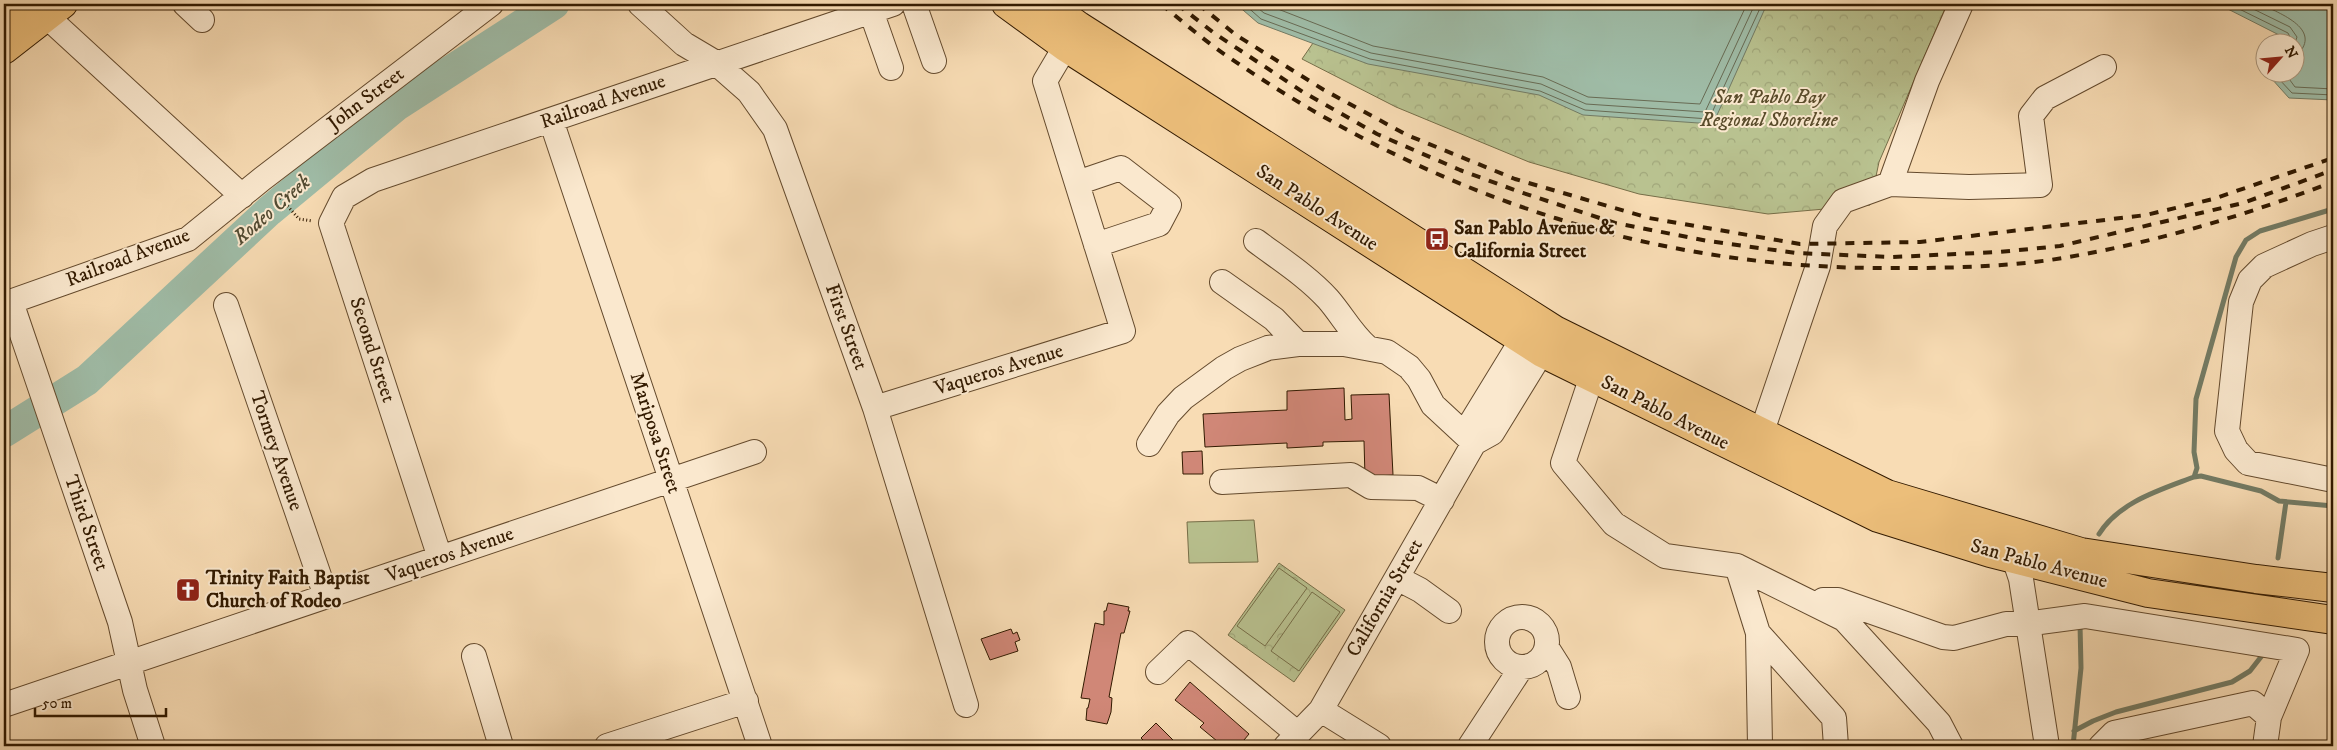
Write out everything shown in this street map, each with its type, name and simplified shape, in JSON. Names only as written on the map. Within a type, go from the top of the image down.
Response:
[{"type":"main road","name":"San Pablo Avenue","points":[[1006,4],[1072,36],[1538,335],[1592,376],[1758,445],[1887,494],[2081,552],[2256,579],[2333,588]]},
{"type":"main road","name":"San Pablo Avenue","points":[[1049,4],[1072,36]]},
{"type":"main road","points":[[4,22],[43,7]]},
{"type":"main road","points":[[4,50],[43,7]]},
{"type":"main road","name":"San Pablo Avenue","points":[[1538,335],[1758,445],[1878,518],[1990,553],[2148,593],[2333,620]]},
{"type":"street","name":"First Street","points":[[640,4],[684,44],[716,63],[749,92],[775,129],[876,408],[966,705]]},
{"type":"street","points":[[914,4],[934,61]]},
{"type":"street","points":[[1890,184],[1927,81],[1961,4]]},
{"type":"street","points":[[43,7],[242,196]]},
{"type":"street","name":"John Street","points":[[242,196],[477,7]]},
{"type":"street","name":"Railroad Avenue","points":[[331,223],[344,196],[373,180],[882,7]]},
{"type":"street","points":[[882,7],[891,68]]},
{"type":"street","points":[[1072,36],[1045,81],[1096,245],[1159,224],[1169,205],[1121,168],[1077,183]]},
{"type":"street","points":[[1758,445],[1818,266],[1824,226],[1843,201],[1890,184],[1969,187],[2040,185],[2031,116],[2044,98],[2104,68]]},
{"type":"street","name":"Mariposa Street","points":[[551,120],[760,746]]},
{"type":"street","name":"Railroad Avenue","points":[[7,303],[188,239],[242,196]]},
{"type":"street","name":"Second Street","points":[[331,223],[440,558]]},
{"type":"street","points":[[2333,237],[2312,244],[2264,266],[2250,280],[2242,302],[2227,430],[2236,450],[2248,463],[2333,480]]},
{"type":"street","points":[[1256,240],[1314,285],[1330,301],[1356,338],[1367,347]]},
{"type":"street","name":"Vaqueros Avenue","points":[[876,408],[1123,331],[1096,245]]},
{"type":"street","points":[[1222,282],[1274,319],[1298,344]]},
{"type":"street","name":"Third Street","points":[[7,303],[42,392],[120,622],[134,690],[153,746]]},
{"type":"street","name":"Tormey Avenue","points":[[226,305],[326,596]]},
{"type":"street","points":[[1474,443],[1471,423],[1538,335]]},
{"type":"street","points":[[1149,444],[1168,414],[1183,398],[1224,368],[1240,359],[1268,348],[1298,344],[1344,344],[1387,352],[1409,367],[1420,379],[1433,404],[1474,443]]},
{"type":"street","points":[[1592,376],[1563,463],[1614,524],[1665,556],[1737,566],[1844,619],[1939,722],[1951,746]]},
{"type":"street","name":"California Street","points":[[1292,740],[1321,710],[1474,443]]},
{"type":"street","name":"Vaqueros Avenue","points":[[4,705],[754,452]]},
{"type":"street","points":[[1222,482],[1351,475],[1371,488],[1418,488],[1442,500]]},
{"type":"street","points":[[2014,558],[2021,579],[2026,624],[2047,746]]},
{"type":"street","points":[[1737,566],[1758,633],[1760,746]]},
{"type":"street","points":[[1396,578],[1420,590],[1450,611]]},
{"type":"street","points":[[1802,599],[1838,600],[1943,637],[1954,638],[2006,624],[2026,624],[2086,616],[2297,650],[2269,717],[2265,746]]},
{"type":"street","points":[[1522,668],[1506,662],[1497,648],[1499,632],[1509,620],[1525,616],[1540,623],[1545,630],[1547,648],[1560,667],[1568,697]]},
{"type":"street","points":[[1758,633],[1834,718],[1836,746]]},
{"type":"street","points":[[1158,672],[1188,643],[1292,740]]},
{"type":"street","points":[[1470,746],[1522,668],[1538,662],[1547,648]]},
{"type":"street","points":[[474,656],[501,746]]},
{"type":"street","points":[[607,746],[746,701]]},
{"type":"street","points":[[2101,746],[2114,733],[2253,703],[2269,717]]},
{"type":"street","points":[[1321,710],[1378,746]]},
{"type":"street","points":[[1936,746],[1939,722]]},
{"type":"path","points":[[262,179],[299,219],[331,223]]},
{"type":"green space","name":"San Pablo Bay Regional Shoreline","points":[[1332,4],[1947,4],[1879,162],[1870,205],[1768,214],[1639,194],[1529,162],[1396,107],[1302,59],[1313,43]]},
{"type":"green space","points":[[1254,520],[1258,562],[1189,563],[1187,522]]},
{"type":"green space","points":[[1279,563],[1345,610],[1294,682],[1228,635]]},
{"type":"green space","points":[[1279,568],[1307,588],[1265,646],[1237,626]]},
{"type":"green space","points":[[1312,592],[1340,612],[1299,671],[1271,651]]},
{"type":"water","points":[[1236,4],[1767,4],[1713,124],[1583,115],[1539,95],[1368,64],[1258,23]]},
{"type":"water","points":[[2218,4],[2333,4],[2333,100],[2289,98],[2275,82],[2304,82],[2304,32],[2273,32]]},
{"type":"building","points":[[1344,388],[1345,420],[1352,419],[1351,395],[1389,394],[1393,475],[1365,477],[1364,441],[1323,442],[1323,446],[1287,448],[1287,443],[1205,447],[1203,414],[1287,410],[1287,391]]},
{"type":"building","points":[[1202,451],[1203,474],[1183,474],[1182,452]]},
{"type":"building","points":[[1108,603],[1129,607],[1128,611],[1130,611],[1124,633],[1121,633],[1109,697],[1112,698],[1111,712],[1107,724],[1086,720],[1090,699],[1081,698],[1095,623],[1104,625],[1104,611],[1106,611]]},
{"type":"building","points":[[1011,629],[1013,634],[1017,632],[1020,640],[1015,642],[1018,651],[990,660],[981,639]]},
{"type":"building","points":[[1190,682],[1249,734],[1239,746],[1223,746],[1200,727],[1204,723],[1175,700]]},
{"type":"building","points":[[1156,723],[1179,746],[1149,746],[1141,738]]},
{"type":"waterway","name":"Rodeo Creek","points":[[4,432],[87,380],[269,211],[396,106],[554,4]]},
{"type":"waterway","points":[[2194,477],[2197,468],[2194,452],[2196,399],[2236,257],[2246,240],[2260,231],[2333,209]]},
{"type":"waterway","points":[[2099,534],[2118,513],[2141,498],[2201,476],[2261,491],[2279,501],[2333,506]]},
{"type":"waterway","points":[[2278,558],[2286,502]]},
{"type":"waterway","points":[[2073,746],[2081,668],[2080,624]]},
{"type":"waterway","points":[[2074,731],[2116,712],[2232,682],[2250,671],[2264,653]]},
{"type":"railway","points":[[1161,4],[1221,52],[1306,107],[1385,149],[1466,186],[1548,216],[1633,239],[1720,256],[1809,265],[1900,268],[1975,267],[2050,260],[2158,238],[2264,207],[2333,182]]},
{"type":"railway","points":[[1177,4],[1214,33],[1303,92],[1377,134],[1460,170],[1615,223],[1708,241],[1796,253],[1893,257],[1999,252],[2060,246],[2243,203],[2333,170]]},
{"type":"railway","points":[[1198,4],[1236,35],[1324,90],[1407,135],[1515,179],[1649,218],[1800,244],[1920,242],[2146,215],[2213,199],[2333,158]]},
{"type":"place","name":"San Pablo Avenue & California Street","points":[[1437,239]]},
{"type":"place","name":"Trinity Faith Baptist Church of Rodeo","points":[[188,590]]}]
